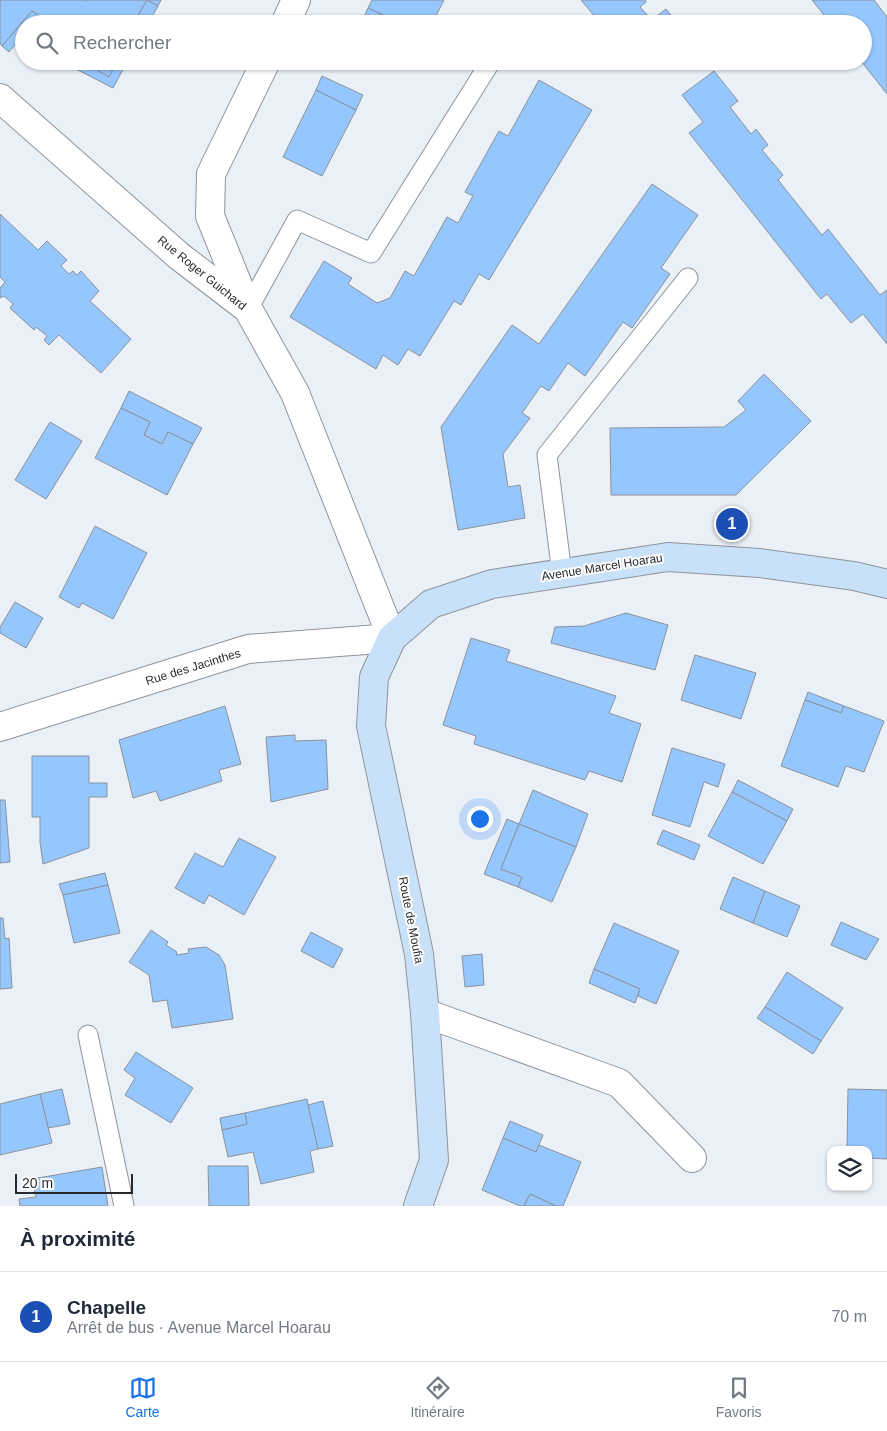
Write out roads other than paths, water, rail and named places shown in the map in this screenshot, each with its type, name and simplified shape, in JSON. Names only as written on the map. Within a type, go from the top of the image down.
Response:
[{"type":"main road","name":"Avenue Marcel Hoarau","points":[[392,638],[431,604],[492,584],[668,557],[760,562],[854,576],[887,584]]},
{"type":"main road","name":"Route de Moufia","points":[[392,638],[374,678],[371,726],[419,954],[425,1013],[434,1160],[418,1206]]},
{"type":"street","points":[[289,15],[296,0]]},
{"type":"street","points":[[248,309],[210,216],[211,174],[262,70]]},
{"type":"street","name":"Rue Roger Guichard","points":[[0,98],[179,256],[248,309],[295,393],[392,638]]},
{"type":"street","name":"Rue des Jacinthes","points":[[0,727],[248,649],[392,638]]},
{"type":"street","points":[[425,1013],[619,1083],[692,1158]]},
{"type":"lane","points":[[248,309],[297,220],[371,253],[485,70]]},
{"type":"lane","points":[[562,574],[547,455],[688,278]]},
{"type":"lane","points":[[88,1036],[124,1206]]},
{"type":"place","name":"Chapelle","points":[[732,524]]}]
